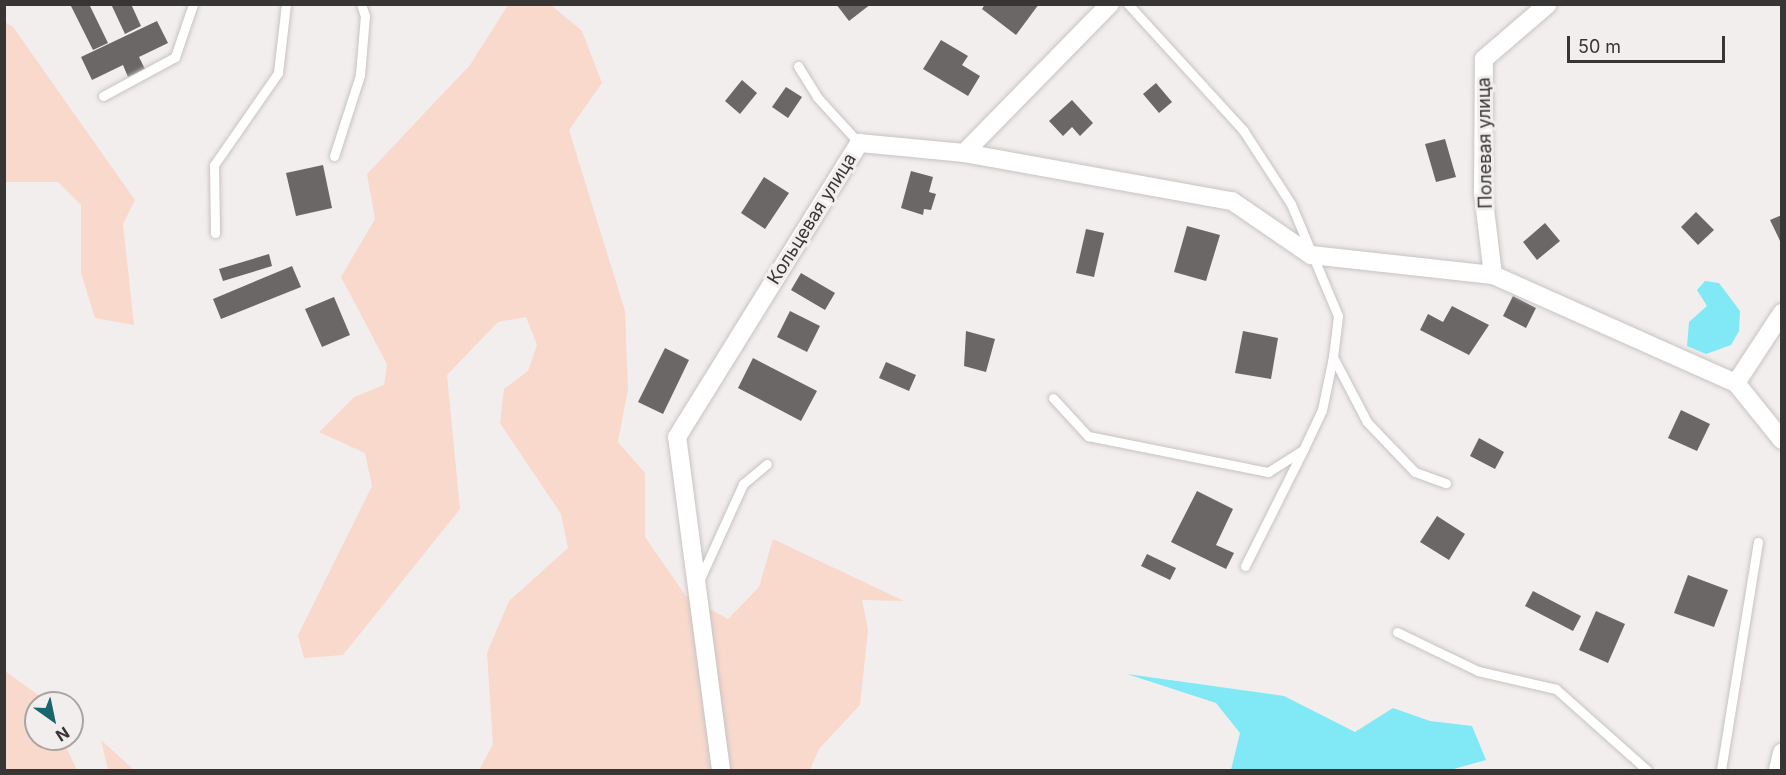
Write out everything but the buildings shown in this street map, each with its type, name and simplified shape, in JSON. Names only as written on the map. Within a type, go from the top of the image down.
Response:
[{"type":"street","points":[[963,153],[1110,4]]},
{"type":"street","name":"Полевая улица","points":[[1493,275],[1483,192],[1484,58],[1548,4]]},
{"type":"street","name":"Кольцевая улица","points":[[721,771],[699,581],[677,437],[859,143],[963,153],[1232,201],[1311,255]]},
{"type":"street","points":[[1311,255],[1493,275],[1736,383],[1782,440]]},
{"type":"street","points":[[1736,383],[1782,314]]},
{"type":"street","points":[[1778,771],[1782,752]]},
{"type":"lane","points":[[103,96],[175,57],[193,4]]},
{"type":"lane","points":[[215,233],[214,165],[278,73],[286,4]]},
{"type":"lane","points":[[334,156],[360,75],[365,16],[361,4]]},
{"type":"lane","points":[[1128,4],[1243,130],[1291,204],[1338,316],[1333,357],[1322,410],[1245,566]]},
{"type":"lane","points":[[798,66],[817,97],[859,143]]},
{"type":"lane","points":[[1333,357],[1367,422],[1415,472],[1446,483]]},
{"type":"lane","points":[[1053,398],[1088,436],[1203,462],[1268,472],[1303,450]]},
{"type":"lane","points":[[699,581],[743,484],[767,464]]},
{"type":"lane","points":[[1721,771],[1758,542]]},
{"type":"lane","points":[[1397,632],[1478,671],[1556,689],[1647,771]]},
{"type":"shaded area","points":[[508,5],[551,5],[582,31],[602,83],[569,130],[625,311],[628,389],[618,442],[645,473],[645,537],[686,596],[728,619],[759,587],[773,539],[904,601],[862,600],[868,630],[860,705],[819,749],[810,770],[479,770],[493,744],[487,653],[509,601],[568,548],[561,514],[500,423],[504,389],[528,371],[537,345],[526,317],[498,322],[447,375],[460,509],[343,655],[304,658],[298,635],[372,486],[365,453],[319,432],[354,397],[384,385],[387,364],[341,277],[375,219],[367,174],[470,65]]},
{"type":"shaded area","points":[[5,22],[13,27],[135,200],[123,224],[134,325],[95,318],[81,273],[81,205],[58,182],[5,182]]},
{"type":"shaded area","points":[[5,671],[33,691],[24,691],[24,751],[68,751],[77,770],[5,770]]},
{"type":"shaded area","points":[[101,740],[134,770],[108,770]]},
{"type":"water","points":[[1705,281],[1719,283],[1740,311],[1739,331],[1731,345],[1706,354],[1687,346],[1689,322],[1707,306],[1697,290]]},
{"type":"water","points":[[1127,674],[1284,696],[1355,732],[1393,708],[1430,721],[1472,726],[1486,760],[1450,770],[1231,770],[1240,733],[1216,703]]}]
